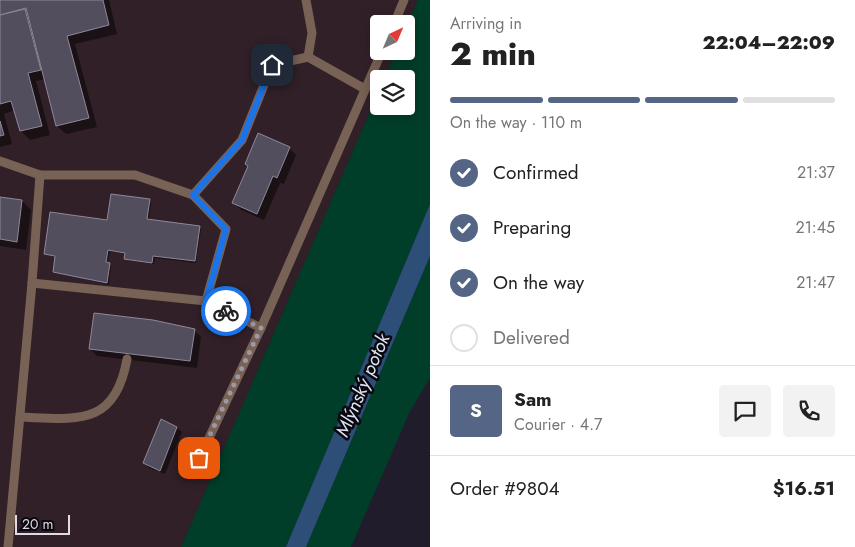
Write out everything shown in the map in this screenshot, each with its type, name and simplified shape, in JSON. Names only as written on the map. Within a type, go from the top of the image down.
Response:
[{"type":"lane","points":[[306,0],[312,34],[308,57]]},
{"type":"lane","points":[[398,15],[404,0]]},
{"type":"lane","points":[[193,195],[242,140],[272,65],[308,57],[365,90]]},
{"type":"lane","points":[[192,474],[261,328],[378,60]]},
{"type":"lane","points":[[0,161],[40,175],[135,175],[193,195],[226,229],[206,301]]},
{"type":"lane","points":[[8,547],[40,175]]},
{"type":"lane","points":[[32,283],[206,301],[261,328]]},
{"type":"lane","points":[[20,416],[76,419],[101,409],[109,402],[121,384],[127,359]]},
{"type":"shaded area","points":[[0,0],[418,0],[411,15],[370,15],[370,60],[392,60],[388,70],[370,70],[370,112],[181,547],[0,547]]},
{"type":"green space","points":[[418,0],[430,0],[430,204],[286,547],[181,547],[370,112],[370,115],[415,115],[415,70],[388,70],[392,60],[415,60],[415,15],[411,15]]},
{"type":"green space","points":[[430,256],[430,378],[410,411],[351,547],[306,547]]},
{"type":"water","name":"Mlýnský potok","points":[[430,204],[430,256],[306,547],[286,547]]},
{"type":"building","points":[[0,0],[103,0],[109,25],[67,36],[89,118],[56,126],[26,8],[0,15]]},
{"type":"building","points":[[25,9],[41,70],[28,73],[42,126],[20,131],[11,101],[0,104],[0,15]]},
{"type":"building","points":[[0,121],[4,135],[0,136]]},
{"type":"building","points":[[258,133],[290,147],[277,178],[273,176],[257,214],[232,203],[248,166],[245,164]]},
{"type":"building","points":[[111,194],[150,199],[147,219],[200,226],[195,261],[153,256],[152,263],[124,259],[125,253],[108,250],[106,262],[110,263],[107,283],[53,272],[55,256],[44,254],[50,212],[107,220]]},
{"type":"building","points":[[0,197],[22,200],[17,242],[0,239]]},
{"type":"building","points":[[94,313],[153,320],[195,329],[190,361],[89,349]]},
{"type":"building","points":[[161,419],[177,427],[160,471],[143,463]]},
{"type":"way so far","points":[[199,458],[261,328],[226,311]]},
{"type":"route","points":[[226,311],[206,301],[226,229],[193,195],[242,140],[272,65]]}]
